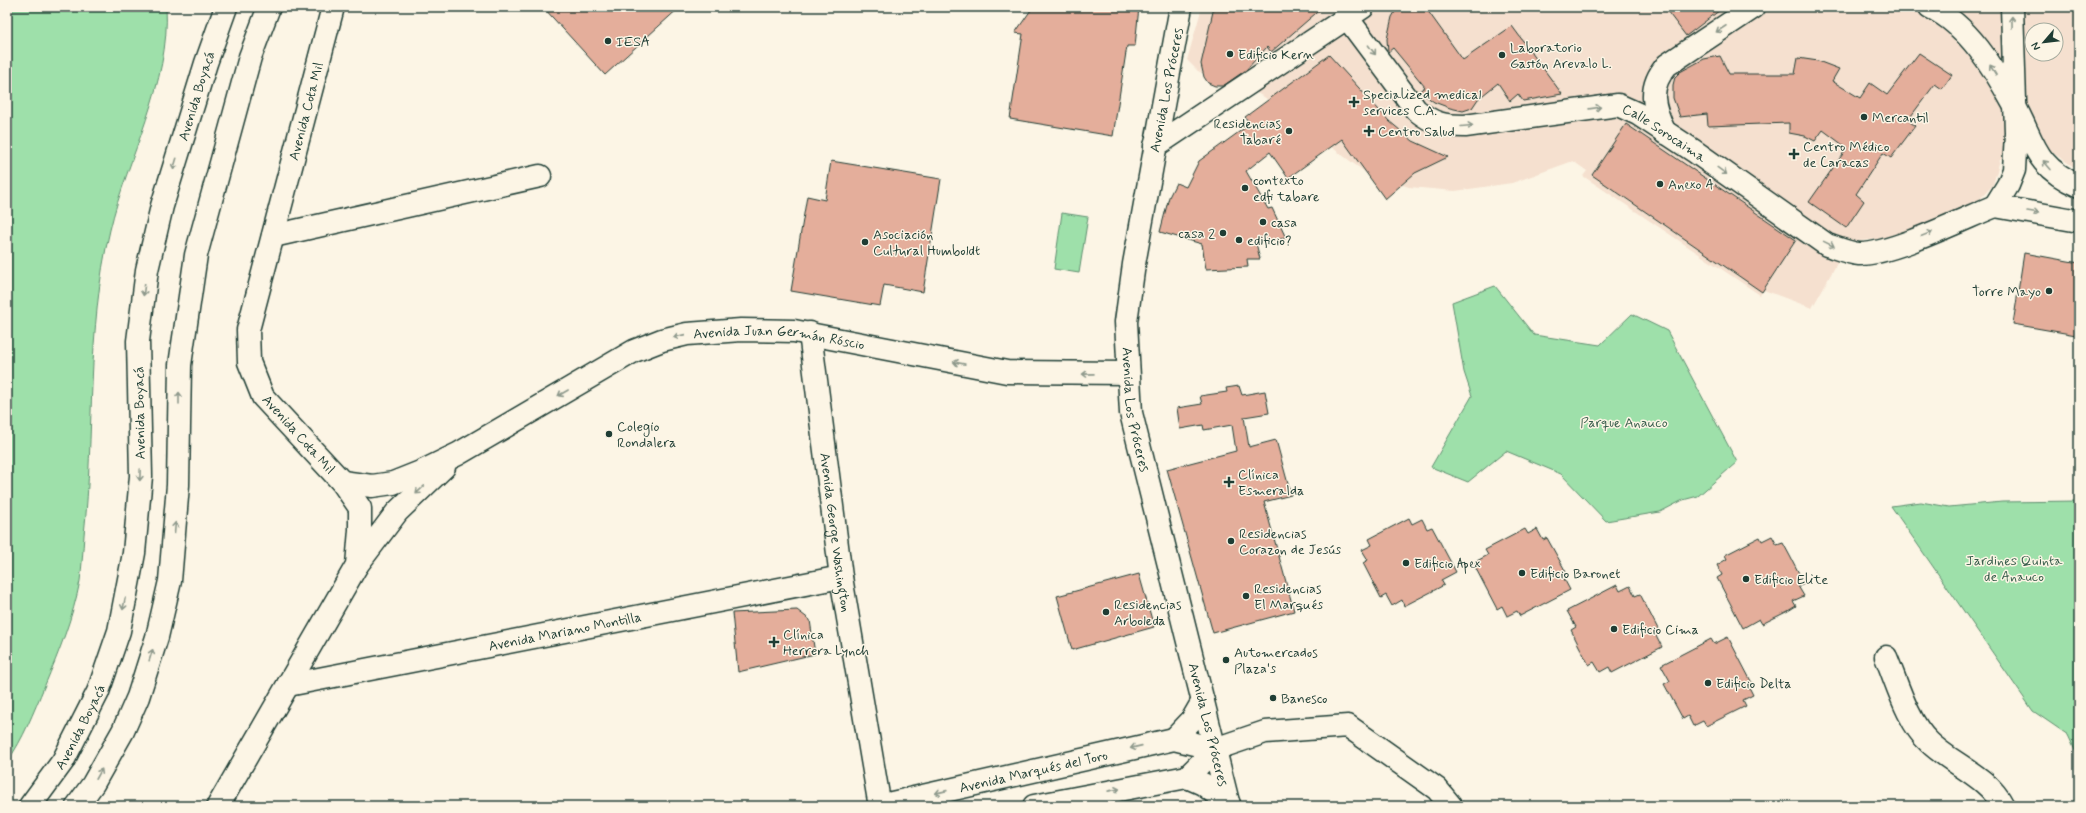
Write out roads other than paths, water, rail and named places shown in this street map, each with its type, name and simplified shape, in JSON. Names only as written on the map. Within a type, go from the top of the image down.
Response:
[{"type":"main road","name":"Avenida Boyacá","points":[[30,806],[64,761],[98,692],[119,630],[134,553],[140,476],[138,341],[147,270],[162,206],[206,63],[226,7]]},
{"type":"main road","points":[[77,806],[93,784],[123,731],[138,697],[157,637],[170,581],[178,485],[180,365],[196,255],[250,58],[269,7]]},
{"type":"main road","name":"Avenida Cota Mil","points":[[218,806],[357,565],[360,508],[342,482],[263,397],[249,362],[248,330],[333,7]]},
{"type":"main road","name":"Avenida Los Próceres","points":[[1181,7],[1134,264],[1126,322],[1127,373],[1131,413],[1229,805]]},
{"type":"main road","points":[[1665,133],[1657,117],[1654,100],[1654,83],[1660,72],[1667,65],[1754,7]]},
{"type":"main road","points":[[1930,7],[1957,26],[1988,61],[2014,103],[2030,140],[2042,160],[2053,172],[2079,186]]},
{"type":"main road","points":[[2012,7],[2016,133],[2014,170],[2008,185],[1995,206],[2079,221]]},
{"type":"main road","points":[[1155,146],[1356,13]]},
{"type":"main road","name":"Calle Sorocaima","points":[[1356,13],[1416,110],[1429,120],[1446,126],[1465,126],[1618,105],[1638,114],[1694,151],[1827,245],[1846,251],[1860,254],[1890,248],[1995,206]]},
{"type":"main road","points":[[273,236],[540,176]]},
{"type":"main road","name":"Avenida Juan Germán Róscio","points":[[342,482],[372,486],[393,483],[458,454],[634,352],[662,340],[687,334],[741,330],[794,331],[1007,372],[1127,373]]},
{"type":"main road","name":"Avenida George Washington","points":[[810,333],[841,577],[884,804]]},
{"type":"main road","name":"Avenida Juan Germán Róscio","points":[[357,565],[397,512],[458,454]]},
{"type":"main road","name":"Avenida Mariano Montilla","points":[[288,685],[841,577]]},
{"type":"main road","points":[[1886,658],[1914,722],[1928,742],[1984,783],[2003,806]]},
{"type":"main road","points":[[1174,739],[1192,720],[1203,701]]},
{"type":"main road","points":[[1034,806],[1187,777],[1215,749],[1265,732],[1348,726],[1438,789],[1451,806]]},
{"type":"main road","name":"Avenida Marqués del Toro","points":[[884,804],[1174,739],[1215,749]]},
{"type":"main road","points":[[1187,777],[1203,784],[1229,805]]},
{"type":"place","name":"IESA","points":[[608,41]]},
{"type":"place","name":"Edificio Kern","points":[[1230,54]]},
{"type":"place","name":"Laboratorio Gastón Arevalo L.","points":[[1502,55]]},
{"type":"place","name":"Specialized medical services C.A.","points":[[1354,102]]},
{"type":"place","name":"Mercantil","points":[[1864,117]]},
{"type":"place","name":"Residencias Tabaré","points":[[1289,131]]},
{"type":"place","name":"Centro Salud","points":[[1369,131]]},
{"type":"place","name":"Centro Médico de Caracas","points":[[1794,154]]},
{"type":"place","name":"Anexo A","points":[[1660,184]]},
{"type":"place","name":"contexto edfi tabare","points":[[1245,188]]},
{"type":"place","name":"casa","points":[[1263,222]]},
{"type":"place","name":"casa 2","points":[[1223,233]]},
{"type":"place","name":"edificio?","points":[[1239,240]]},
{"type":"place","name":"Asociación Cultural Humboldt","points":[[865,242]]},
{"type":"place","name":"Torre Mayo","points":[[2049,291]]},
{"type":"place","name":"Colegio Rondalera","points":[[609,434]]},
{"type":"place","name":"Clínica Esmeralda","points":[[1229,482]]},
{"type":"place","name":"Residencias Corazon de Jesús","points":[[1231,541]]},
{"type":"place","name":"Edificio Apex","points":[[1406,563]]},
{"type":"place","name":"Edificio Baronet","points":[[1522,573]]},
{"type":"place","name":"Edificio Elite","points":[[1746,579]]},
{"type":"place","name":"Residencias El Marqués","points":[[1246,596]]},
{"type":"place","name":"Residencias Arboleda","points":[[1106,612]]},
{"type":"place","name":"Edificio Cima","points":[[1614,629]]},
{"type":"place","name":"Clínica Herrera Lynch","points":[[774,642]]},
{"type":"place","name":"Automercados Plaza's","points":[[1226,660]]},
{"type":"place","name":"Edificio Delta","points":[[1708,683]]},
{"type":"place","name":"Banesco","points":[[1273,698]]},
{"type":"park label","name":"Parque Anauco","points":[[1624,422]]},
{"type":"park label","name":"Jardines Quinta de Anauco","points":[[2014,568]]}]
